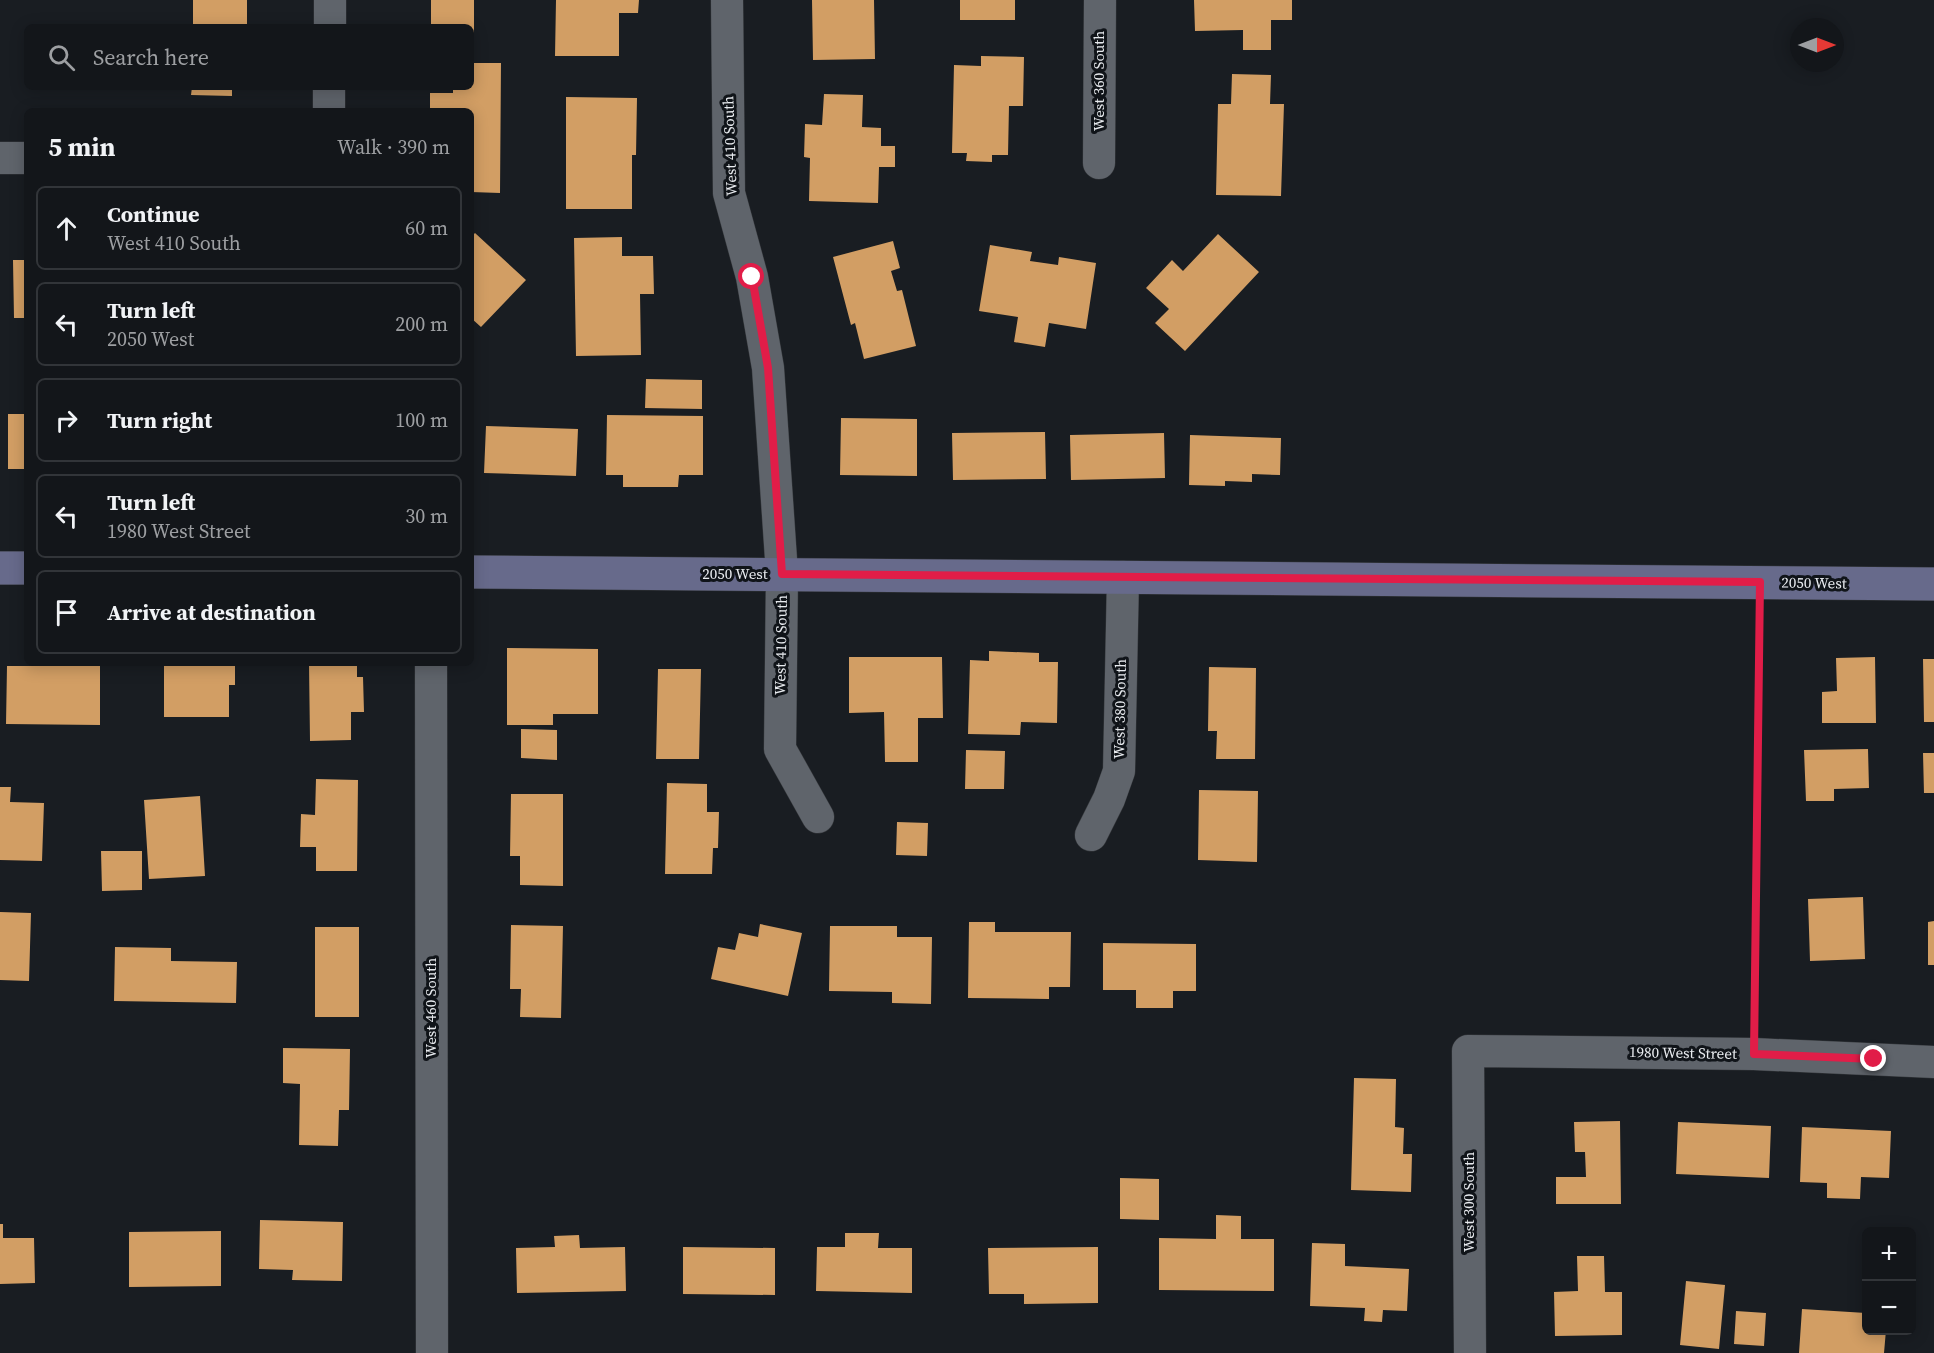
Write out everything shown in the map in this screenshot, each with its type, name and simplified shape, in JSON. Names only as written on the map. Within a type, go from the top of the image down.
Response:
[{"type":"street","points":[[330,0],[330,24]]},
{"type":"street","name":"West 410 South","points":[[727,0],[729,193],[752,277],[768,368],[782,574],[780,749],[818,817]]},
{"type":"street","name":"West 360 South","points":[[1099,163],[1100,0]]},
{"type":"street","points":[[329,90],[329,108]]},
{"type":"street","points":[[0,158],[24,158]]},
{"type":"street","points":[[0,568],[24,568]]},
{"type":"street","name":"2050 West","points":[[474,572],[1934,584]]},
{"type":"street","name":"West 380 South","points":[[1091,835],[1109,799],[1119,771],[1123,577]]},
{"type":"street","name":"West 460 South","points":[[430,666],[432,1353]]},
{"type":"street","name":"1980 West Street","points":[[1468,1051],[1754,1054],[1934,1062]]},
{"type":"street","name":"West 300 South","points":[[1468,1051],[1470,1353]]},
{"type":"path","points":[[1754,1054],[1760,582]]},
{"type":"building","points":[[193,0],[247,0],[247,24],[193,24]]},
{"type":"building","points":[[431,0],[474,0],[474,24],[431,24]]},
{"type":"building","points":[[556,0],[639,0],[638,13],[619,13],[619,56],[555,56]]},
{"type":"building","points":[[812,0],[874,0],[875,59],[813,60]]},
{"type":"building","points":[[960,0],[1015,0],[1015,20],[960,20]]},
{"type":"building","points":[[1194,0],[1292,0],[1292,20],[1271,20],[1271,50],[1243,50],[1243,30],[1195,31]]},
{"type":"building","points":[[981,56],[1024,57],[1023,106],[1009,106],[1008,155],[992,155],[992,162],[966,161],[967,153],[952,153],[954,65],[981,66]]},
{"type":"building","points":[[474,63],[501,63],[500,193],[474,192],[474,108],[430,108],[430,93],[453,93],[453,90],[474,90]]},
{"type":"building","points":[[1232,74],[1271,75],[1270,104],[1284,104],[1281,196],[1216,195],[1218,104],[1231,104]]},
{"type":"building","points":[[192,90],[232,90],[232,96],[191,95]]},
{"type":"building","points":[[824,94],[863,95],[862,127],[881,128],[881,146],[895,146],[895,167],[879,167],[878,203],[809,201],[810,158],[804,157],[805,124],[822,125]]},
{"type":"building","points":[[566,97],[637,98],[636,155],[632,155],[632,209],[566,209]]},
{"type":"building","points":[[474,234],[526,280],[481,327],[474,321]]},
{"type":"building","points":[[1218,234],[1259,272],[1185,351],[1155,323],[1169,309],[1146,288],[1172,260],[1183,271]]},
{"type":"building","points":[[622,237],[622,256],[653,256],[654,294],[640,294],[641,355],[576,356],[574,238]]},
{"type":"building","points":[[893,241],[900,268],[891,271],[897,291],[902,290],[916,346],[864,359],[855,323],[851,325],[833,257]]},
{"type":"building","points":[[990,245],[1032,252],[1030,261],[1058,265],[1059,257],[1096,263],[1086,329],[1049,323],[1045,347],[1014,342],[1018,317],[979,311]]},
{"type":"building","points":[[13,260],[24,260],[24,318],[14,318]]},
{"type":"building","points":[[646,379],[702,380],[702,409],[645,408]]},
{"type":"building","points":[[8,414],[24,414],[24,469],[8,469]]},
{"type":"building","points":[[607,415],[703,416],[703,475],[679,475],[678,487],[623,487],[623,475],[606,475]]},
{"type":"building","points":[[841,418],[917,419],[917,476],[840,475]]},
{"type":"building","points":[[486,426],[578,429],[576,476],[484,473]]},
{"type":"building","points":[[1045,432],[1046,479],[953,480],[952,433]]},
{"type":"building","points":[[1164,433],[1165,478],[1071,480],[1070,435]]},
{"type":"building","points":[[1190,435],[1281,438],[1280,475],[1252,474],[1252,482],[1225,481],[1225,486],[1189,485]]},
{"type":"building","points":[[507,648],[598,649],[598,714],[553,714],[553,725],[507,725]]},
{"type":"building","points":[[989,651],[1039,653],[1039,662],[1058,662],[1057,723],[1021,722],[1020,735],[968,734],[970,660],[989,661]]},
{"type":"building","points":[[849,657],[942,657],[943,718],[918,718],[918,762],[885,762],[884,712],[849,713]]},
{"type":"building","points":[[1875,657],[1876,723],[1822,723],[1822,692],[1837,691],[1836,658]]},
{"type":"building","points":[[1923,659],[1934,659],[1934,722],[1924,722]]},
{"type":"building","points":[[7,666],[100,666],[100,725],[6,724]]},
{"type":"building","points":[[164,666],[235,666],[235,685],[229,685],[229,717],[164,717]]},
{"type":"building","points":[[309,666],[357,666],[357,677],[363,677],[364,712],[351,712],[351,740],[310,741]]},
{"type":"building","points":[[1209,667],[1256,668],[1255,759],[1216,759],[1217,731],[1208,731]]},
{"type":"building","points":[[658,669],[701,669],[699,759],[656,759]]},
{"type":"building","points":[[521,729],[557,730],[557,760],[521,758]]},
{"type":"building","points":[[1868,749],[1869,788],[1834,789],[1834,801],[1806,801],[1804,750]]},
{"type":"building","points":[[966,750],[1005,751],[1004,789],[965,789]]},
{"type":"building","points":[[1923,753],[1934,753],[1934,793],[1924,793]]},
{"type":"building","points":[[316,779],[358,780],[357,871],[316,871],[316,847],[300,847],[301,814],[315,815]]},
{"type":"building","points":[[667,783],[707,784],[707,812],[719,812],[718,848],[713,848],[712,874],[665,874]]},
{"type":"building","points":[[0,787],[11,787],[10,802],[44,803],[42,861],[0,860]]},
{"type":"building","points":[[1199,790],[1258,791],[1257,862],[1198,860]]},
{"type":"building","points":[[511,794],[563,794],[563,886],[520,885],[520,856],[510,856]]},
{"type":"building","points":[[200,796],[205,876],[149,879],[144,800]]},
{"type":"building","points":[[897,822],[928,823],[927,856],[896,855]]},
{"type":"building","points":[[101,851],[142,851],[142,890],[102,891]]},
{"type":"building","points":[[1863,897],[1865,959],[1810,961],[1808,899]]},
{"type":"building","points":[[0,912],[31,913],[29,981],[0,980]]},
{"type":"building","points":[[1934,921],[1934,965],[1928,965],[1928,922]]},
{"type":"building","points":[[969,922],[995,922],[995,932],[1071,932],[1070,987],[1049,987],[1049,999],[968,998]]},
{"type":"building","points":[[760,924],[802,933],[788,996],[711,979],[718,947],[735,950],[739,933],[758,937]]},
{"type":"building","points":[[511,925],[563,926],[561,1018],[520,1017],[521,989],[510,989]]},
{"type":"building","points":[[830,926],[897,926],[897,937],[932,937],[931,1004],[892,1003],[892,992],[829,991]]},
{"type":"building","points":[[315,927],[359,927],[359,1017],[315,1017]]},
{"type":"building","points":[[1103,943],[1196,944],[1196,991],[1173,991],[1173,1008],[1136,1008],[1136,990],[1103,990]]},
{"type":"building","points":[[115,947],[171,948],[171,961],[237,962],[236,1003],[114,1001]]},
{"type":"building","points":[[283,1048],[350,1049],[349,1110],[339,1110],[338,1146],[299,1145],[300,1084],[283,1083]]},
{"type":"building","points":[[1354,1078],[1396,1079],[1395,1127],[1404,1128],[1403,1154],[1412,1154],[1411,1192],[1351,1190]]},
{"type":"building","points":[[1620,1121],[1621,1204],[1556,1204],[1556,1177],[1586,1177],[1585,1152],[1575,1152],[1574,1122]]},
{"type":"building","points":[[1678,1122],[1771,1126],[1769,1178],[1676,1174]]},
{"type":"building","points":[[1802,1127],[1891,1131],[1889,1178],[1861,1177],[1860,1199],[1827,1198],[1827,1183],[1800,1182]]},
{"type":"building","points":[[1120,1178],[1159,1179],[1159,1220],[1120,1219]]},
{"type":"building","points":[[1216,1215],[1241,1216],[1241,1239],[1274,1239],[1274,1291],[1159,1290],[1159,1238],[1216,1239]]},
{"type":"building","points":[[260,1220],[343,1222],[342,1281],[292,1280],[293,1270],[259,1269]]},
{"type":"building","points":[[0,1224],[3,1224],[3,1238],[34,1238],[35,1283],[0,1284]]},
{"type":"building","points":[[221,1231],[221,1286],[129,1287],[129,1232]]},
{"type":"building","points":[[845,1233],[879,1233],[878,1248],[912,1248],[912,1293],[816,1291],[817,1247],[845,1247]]},
{"type":"building","points":[[579,1235],[580,1248],[625,1247],[626,1291],[517,1293],[516,1248],[555,1247],[554,1236]]},
{"type":"building","points":[[1312,1243],[1345,1244],[1345,1266],[1409,1269],[1407,1311],[1383,1310],[1382,1322],[1364,1321],[1365,1308],[1310,1306]]},
{"type":"building","points":[[683,1247],[775,1248],[775,1295],[683,1294]]},
{"type":"building","points":[[1098,1247],[1098,1303],[1024,1304],[1024,1294],[989,1294],[988,1248]]},
{"type":"building","points":[[1577,1256],[1604,1256],[1605,1292],[1622,1292],[1622,1335],[1555,1336],[1554,1292],[1578,1291]]},
{"type":"building","points":[[1686,1281],[1725,1285],[1719,1349],[1680,1345]]},
{"type":"building","points":[[1802,1309],[1862,1313],[1862,1335],[1886,1335],[1884,1353],[1799,1353]]},
{"type":"building","points":[[1736,1311],[1766,1313],[1764,1346],[1734,1344]]},
{"type":"route","points":[[752,277],[768,368],[782,574],[1760,582],[1754,1054],[1874,1059]]}]
